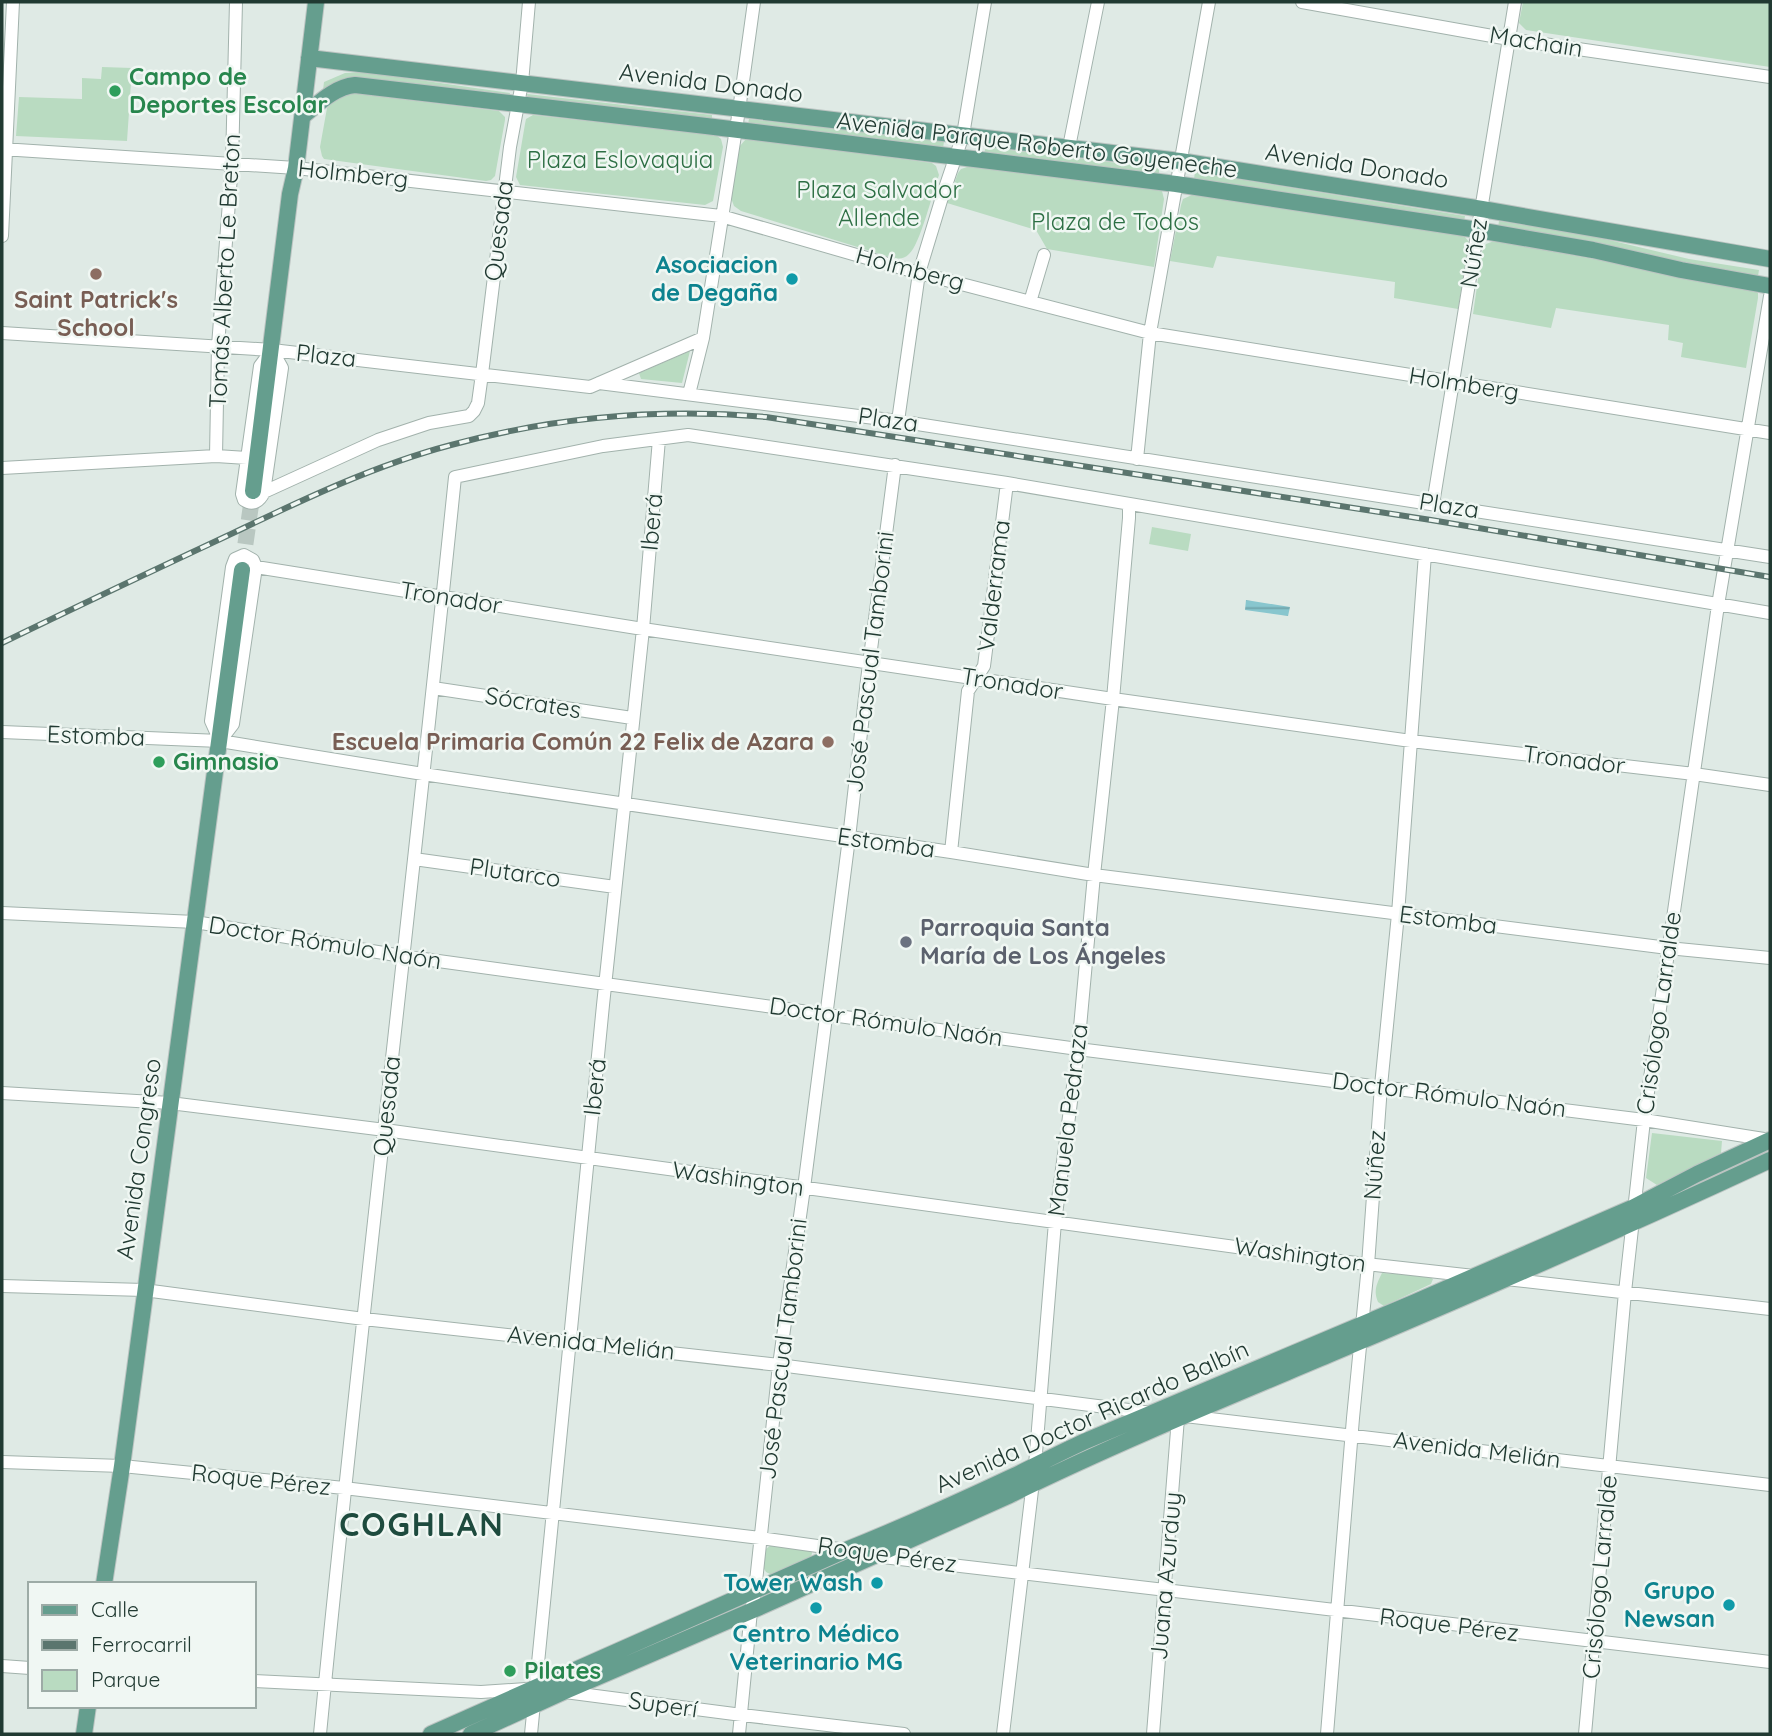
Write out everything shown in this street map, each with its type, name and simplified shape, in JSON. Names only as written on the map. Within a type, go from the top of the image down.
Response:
[{"type":"main road","points":[[259,491],[290,194],[296,168],[316,2]]},
{"type":"main road","name":"Avenida Donado","points":[[309,58],[1180,162],[1482,209],[1770,259]]},
{"type":"main road","name":"Avenida Parque Roberto Goyeneche","points":[[303,116],[333,92],[348,85],[355,85],[1176,184],[1478,230],[1770,286]]},
{"type":"main road","name":"Avenida Congreso","points":[[104,1582],[220,741],[249,569]]},
{"type":"main road","name":"Avenida Doctor Ricardo Balbín","points":[[471,1734],[1181,1417],[1361,1333],[1474,1276],[1634,1207],[1770,1140]]},
{"type":"main road","name":"Avenida Doctor Ricardo Balbín","points":[[431,1734],[890,1532],[1152,1413],[1504,1279],[1770,1160]]},
{"type":"main road","points":[[84,1734],[88,1708]]},
{"type":"street","points":[[2,236],[13,2]]},
{"type":"street","name":"Tomás Alberto Le Breton","points":[[216,456],[218,346],[233,163],[236,2]]},
{"type":"street","name":"Quesada","points":[[259,491],[378,440],[429,423],[469,416],[474,411],[478,403],[510,148],[522,83],[530,2]]},
{"type":"street","points":[[689,394],[703,338],[754,2]]},
{"type":"street","points":[[898,421],[919,273],[963,135],[985,2]]},
{"type":"street","points":[[1069,147],[1098,2]]},
{"type":"street","points":[[1137,459],[1150,333],[1209,2]]},
{"type":"street","name":"Machain","points":[[1302,2],[1509,38],[1770,77]]},
{"type":"street","name":"Núñez","points":[[1433,504],[1515,2]]},
{"type":"street","name":"Holmberg","points":[[4,149],[296,168],[721,216],[919,273],[1150,333],[1770,433]]},
{"type":"street","points":[[1030,302],[1044,255]]},
{"type":"street","name":"Crisólogo Larralde","points":[[1586,1734],[1625,1292],[1644,1120],[1718,605],[1770,296]]},
{"type":"street","name":"Plaza","points":[[2,333],[272,350],[590,387],[599,383],[689,394],[898,421],[1770,557]]},
{"type":"street","points":[[599,383],[703,338]]},
{"type":"street","points":[[259,491],[259,500],[254,503],[244,500],[242,494],[260,366],[272,350]]},
{"type":"street","name":"Plaza","points":[[455,477],[603,446],[688,435],[1007,483],[1770,613]]},
{"type":"street","name":"Iberá","points":[[531,1734],[605,983],[643,629],[659,439]]},
{"type":"street","points":[[2,468],[216,456],[247,458]]},
{"type":"street","name":"José Pascual Tamborini","points":[[739,1734],[779,1365],[804,1188],[895,465]]},
{"type":"street","name":"Quesada","points":[[320,1734],[344,1488],[455,477]]},
{"type":"street","name":"Valderrama","points":[[951,852],[968,691],[984,666],[1007,483]]},
{"type":"street","name":"Manuela Pedraza","points":[[1003,1734],[1035,1465],[1055,1222],[1077,1049],[1113,699],[1129,505]]},
{"type":"street","name":"Núñez","points":[[1327,1734],[1398,914],[1425,554]]},
{"type":"street","name":"Tronador","points":[[249,569],[443,596],[643,629],[1113,699],[1411,741],[1770,785]]},
{"type":"street","name":"Sócrates","points":[[433,688],[632,718]]},
{"type":"street","name":"Estomba","points":[[2,732],[220,741],[1094,875],[1668,948],[1770,958]]},
{"type":"street","name":"Plutarco","points":[[414,859],[615,887]]},
{"type":"street","name":"Doctor Rómulo Naón","points":[[2,914],[195,922],[402,956],[1077,1049],[1644,1120],[1770,1140]]},
{"type":"street","name":"Washington","points":[[2,1093],[170,1103],[1368,1265],[1474,1276]]},
{"type":"street","points":[[1504,1279],[1770,1309]]},
{"type":"street","name":"Avenida Melián","points":[[2,1286],[144,1290],[364,1319],[779,1365],[1181,1417],[1770,1485]]},
{"type":"street","name":"Juana Azurduy","points":[[1153,1734],[1181,1417]]},
{"type":"street","name":"Roque Pérez","points":[[2,1462],[122,1466],[344,1488],[760,1538],[874,1556],[1770,1662]]},
{"type":"street","points":[[2,1666],[28,1668]]},
{"type":"street","name":"Superí","points":[[256,1681],[481,1692],[536,1688],[904,1734]]},
{"type":"green space","points":[[1523,2],[1770,2],[1770,67],[1526,30],[1519,23]]},
{"type":"green space","points":[[102,67],[132,68],[127,141],[16,136],[19,97],[82,99],[82,78],[101,79]]},
{"type":"green space","points":[[363,72],[510,93],[508,100],[323,90],[324,82],[345,73]]},
{"type":"green space","points":[[351,93],[499,111],[505,120],[495,176],[486,181],[324,159],[320,147],[327,108],[336,98]]},
{"type":"green space","points":[[527,94],[712,115],[712,120],[528,100]]},
{"type":"green space","name":"Plaza Eslovaquia","points":[[533,115],[716,135],[721,139],[723,147],[713,201],[705,205],[520,185],[516,177],[525,124],[526,119]]},
{"type":"green space","points":[[749,119],[944,141],[943,149],[748,124]]},
{"type":"green space","name":"Plaza Salvador Allende","points":[[750,138],[932,163],[939,175],[913,249],[904,258],[893,258],[741,211],[734,206],[731,198],[739,147]]},
{"type":"green space","points":[[986,147],[1159,168],[1159,176],[984,153]]},
{"type":"green space","name":"Plaza de Todos","points":[[970,166],[1159,188],[1164,199],[1154,267],[1047,249],[1036,230],[947,203],[958,173]]},
{"type":"green space","points":[[1195,172],[1465,216],[1464,222],[1194,179]]},
{"type":"green space","points":[[1192,195],[1465,237],[1469,242],[1458,309],[1394,298],[1395,282],[1217,256],[1213,268],[1170,261],[1183,199]]},
{"type":"green space","points":[[1499,221],[1588,235],[1689,259],[1759,270],[1758,276],[1685,265],[1498,228]]},
{"type":"green space","points":[[1494,241],[1750,287],[1758,293],[1758,298],[1746,368],[1681,357],[1683,343],[1668,340],[1669,325],[1556,308],[1551,328],[1473,314],[1482,252],[1486,244]]},
{"type":"green space","points":[[690,351],[682,383],[641,379],[639,373]]},
{"type":"green space","points":[[1152,527],[1191,534],[1188,551],[1149,544]]},
{"type":"green space","points":[[1652,1133],[1722,1141],[1721,1153],[1657,1185],[1646,1178]]},
{"type":"green space","points":[[1382,1273],[1428,1276],[1433,1279],[1431,1284],[1384,1306],[1378,1302],[1376,1294]]},
{"type":"green space","points":[[771,1545],[811,1550],[812,1553],[811,1557],[772,1575],[763,1567],[766,1549]]},
{"type":"water","points":[[1246,600],[1290,607],[1288,616],[1245,610]]},
{"type":"tunnel","points":[[242,568],[253,491]]},
{"type":"railway","points":[[2,643],[339,484],[423,453],[490,435],[568,421],[647,415],[726,414],[766,417],[1431,520],[1770,577]]},
{"type":"place","name":"Campo de Deportes Escolar","points":[[115,91]]},
{"type":"place","name":"Saint Patrick's School","points":[[96,274]]},
{"type":"place","name":"Asociacion de Degaña","points":[[792,279]]},
{"type":"place","name":"Escuela Primaria Común 22 Felix de Azara","points":[[828,742]]},
{"type":"place","name":"Gimnasio","points":[[159,762]]},
{"type":"place","name":"Parroquia Santa María de Los Ángeles","points":[[906,942]]},
{"type":"place","name":"Tower Wash","points":[[877,1583]]},
{"type":"place","name":"Grupo Newsan","points":[[1729,1605]]},
{"type":"place","name":"Centro Médico Veterinario MG","points":[[816,1608]]},
{"type":"place","name":"Pilates","points":[[510,1671]]},
{"type":"district","name":"COGHLAN","points":[[422,1525]]}]
